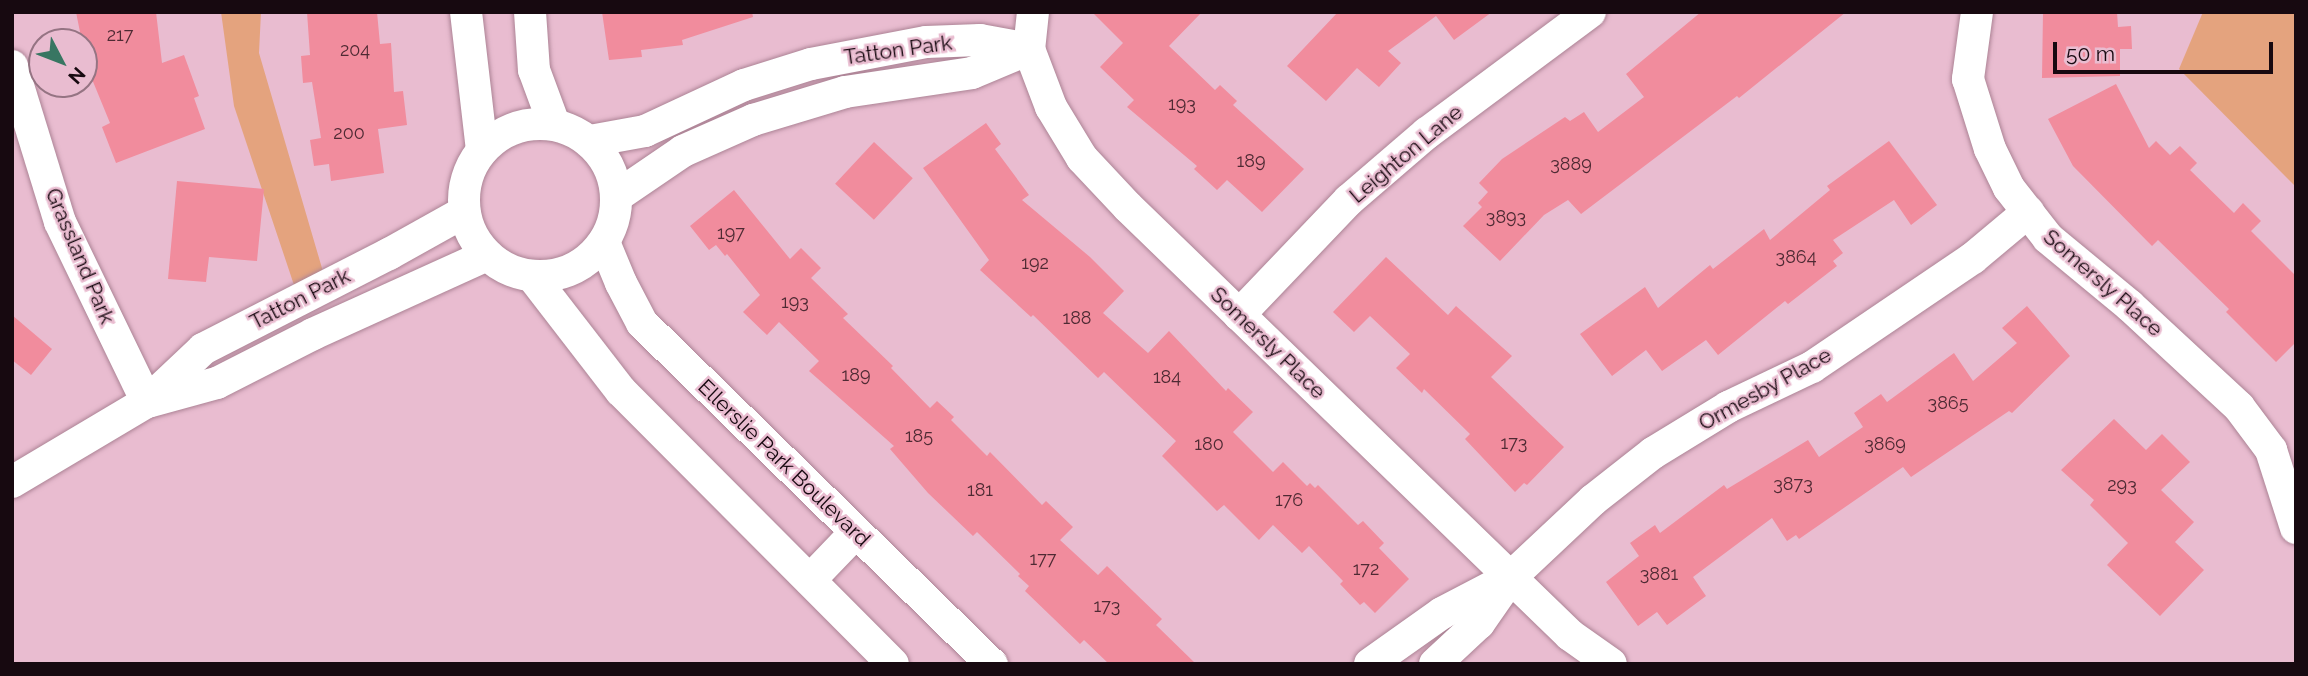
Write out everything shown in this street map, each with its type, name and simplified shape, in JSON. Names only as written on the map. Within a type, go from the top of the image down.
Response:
[{"type":"street","points":[[466,12],[482,150]]},
{"type":"street","points":[[530,12],[534,70],[554,124]]},
{"type":"street","name":"Somersly Place","points":[[1033,12],[1029,50],[1051,107],[1082,158],[1128,207],[1511,576],[1576,650],[1611,664]]},
{"type":"street","name":"Leighton Lane","points":[[1239,315],[1349,200],[1417,142],[1590,12]]},
{"type":"street","name":"Somersly Place","points":[[1977,12],[1968,79],[1990,149],[2009,188],[2048,238],[2129,305],[2239,407],[2270,450],[2296,528]]},
{"type":"street","name":"Tatton Park","points":[[590,141],[645,131],[744,85],[811,64],[926,42],[980,40],[1029,50]]},
{"type":"street","name":"Tatton Park","points":[[617,196],[683,150],[766,116],[845,92],[972,74],[1029,50]]},
{"type":"street","name":"Grassland Park","points":[[12,66],[60,222],[146,402]]},
{"type":"street","points":[[527,124],[554,124],[573,130],[590,141],[604,157],[613,176],[617,196],[611,228],[604,242],[590,257],[573,269],[553,275],[532,276],[508,269],[487,255],[472,235],[464,212],[464,189],[471,168],[482,150],[503,133],[527,124]]},
{"type":"street","name":"Tatton Park","points":[[12,482],[146,402],[203,349],[464,212]]},
{"type":"street","name":"Ormesby Place","points":[[1434,664],[1479,623],[1511,576],[1593,500],[1653,453],[1728,407],[1812,367],[1973,258],[2028,212]]},
{"type":"street","name":"Ellerslie Park Boulevard","points":[[604,242],[642,323],[992,664]]},
{"type":"street","name":"Tatton Park","points":[[146,402],[217,383],[313,334],[487,255]]},
{"type":"street","points":[[532,276],[621,391],[893,664]]},
{"type":"street","points":[[296,301],[313,334]]},
{"type":"street","points":[[810,580],[856,532]]},
{"type":"street","name":"Ormesby Place","points":[[1370,664],[1442,613],[1511,576]]},
{"type":"shaded area","points":[[221,12],[261,12],[259,53],[324,275],[295,288],[234,106]]},
{"type":"shaded area","points":[[2203,12],[2296,12],[2296,187],[2179,69]]},
{"type":"building","points":[[76,12],[156,12],[162,63],[184,55],[199,96],[194,98],[205,129],[116,163],[102,127],[110,123],[98,94],[98,28],[79,28]]},
{"type":"building","points":[[307,12],[377,12],[380,44],[391,43],[394,92],[403,91],[407,125],[378,129],[384,173],[331,181],[329,164],[314,166],[310,140],[321,138],[312,82],[303,83],[301,56],[310,55]]},
{"type":"building","points":[[602,12],[752,12],[753,17],[682,40],[683,45],[641,50],[642,57],[609,60]]},
{"type":"building","points":[[1092,12],[1202,12],[1169,46],[1215,90],[1220,85],[1237,101],[1233,105],[1304,169],[1262,212],[1227,180],[1217,190],[1194,169],[1197,166],[1127,107],[1134,100],[1100,67],[1123,43]]},
{"type":"building","points":[[1338,12],[1492,12],[1454,40],[1436,16],[1388,51],[1401,63],[1379,87],[1357,68],[1326,101],[1287,66]]},
{"type":"building","points":[[1701,12],[1846,12],[1739,98],[1737,96],[1581,214],[1568,200],[1544,215],[1500,261],[1463,226],[1482,207],[1478,203],[1488,192],[1479,183],[1502,159],[1565,117],[1570,121],[1584,112],[1598,132],[1644,97],[1626,74]]},
{"type":"building","points":[[2043,12],[2117,12],[2118,27],[2131,26],[2132,49],[2120,49],[2120,76],[2042,78]]},
{"type":"building","points":[[2116,84],[2149,148],[2156,141],[2170,155],[2180,146],[2197,163],[2190,170],[2234,213],[2243,203],[2261,221],[2251,231],[2296,276],[2296,342],[2276,362],[2226,312],[2229,309],[2158,240],[2152,246],[2073,166],[2048,119]]},
{"type":"building","points":[[986,123],[1001,144],[995,149],[1029,195],[1022,200],[1090,257],[1124,291],[1103,313],[1148,353],[1169,331],[1226,391],[1228,388],[1253,412],[1233,432],[1273,472],[1283,462],[1307,486],[1310,483],[1315,488],[1318,485],[1358,525],[1363,521],[1384,543],[1379,548],[1409,579],[1375,613],[1364,602],[1360,605],[1340,584],[1343,581],[1309,546],[1302,553],[1273,525],[1259,540],[1224,505],[1217,511],[1162,456],[1176,441],[1104,372],[1098,378],[1033,315],[1031,317],[980,270],[989,260],[923,168]]},
{"type":"building","points":[[1889,141],[1937,205],[1911,225],[1894,200],[1833,240],[1843,253],[1833,261],[1837,266],[1788,304],[1785,301],[1718,355],[1706,340],[1662,371],[1646,350],[1612,376],[1580,334],[1645,287],[1658,308],[1710,265],[1713,269],[1764,229],[1770,240],[1830,190],[1827,186]]},
{"type":"building","points":[[874,142],[913,178],[874,220],[835,184]]},
{"type":"building","points":[[177,181],[264,189],[257,261],[209,257],[206,282],[168,279]]},
{"type":"building","points":[[734,190],[790,259],[801,248],[821,268],[811,278],[848,314],[843,318],[893,366],[891,368],[930,408],[937,401],[954,417],[951,420],[987,456],[990,452],[1042,505],[1046,501],[1073,527],[1060,540],[1098,575],[1107,566],[1162,619],[1156,625],[1196,664],[1109,664],[1084,640],[1080,644],[1025,591],[1029,586],[1018,576],[1020,574],[977,532],[973,536],[928,493],[890,449],[894,446],[809,371],[819,361],[779,322],[767,335],[743,312],[760,295],[727,254],[725,256],[716,245],[709,250],[690,226]]},
{"type":"building","points":[[1386,257],[1448,315],[1456,306],[1512,356],[1491,377],[1564,447],[1527,485],[1524,483],[1515,492],[1465,439],[1470,434],[1424,389],[1422,393],[1396,368],[1410,354],[1370,316],[1354,332],[1333,312]]},
{"type":"building","points":[[2027,306],[2070,356],[2012,413],[2009,411],[1911,477],[1903,467],[1799,539],[1796,535],[1787,541],[1772,518],[1693,577],[1706,596],[1667,625],[1657,612],[1638,626],[1606,582],[1639,556],[1630,543],[1655,525],[1660,533],[1724,485],[1727,489],[1808,440],[1819,457],[1863,427],[1854,413],[1881,394],[1887,402],[1954,353],[1973,381],[2017,343],[2002,328]]},
{"type":"building","points":[[12,315],[52,349],[31,375],[12,360]]},
{"type":"building","points":[[2114,419],[2146,450],[2162,434],[2190,462],[2161,490],[2194,522],[2175,542],[2204,570],[2160,616],[2107,565],[2128,543],[2090,505],[2094,500],[2061,470]]}]
